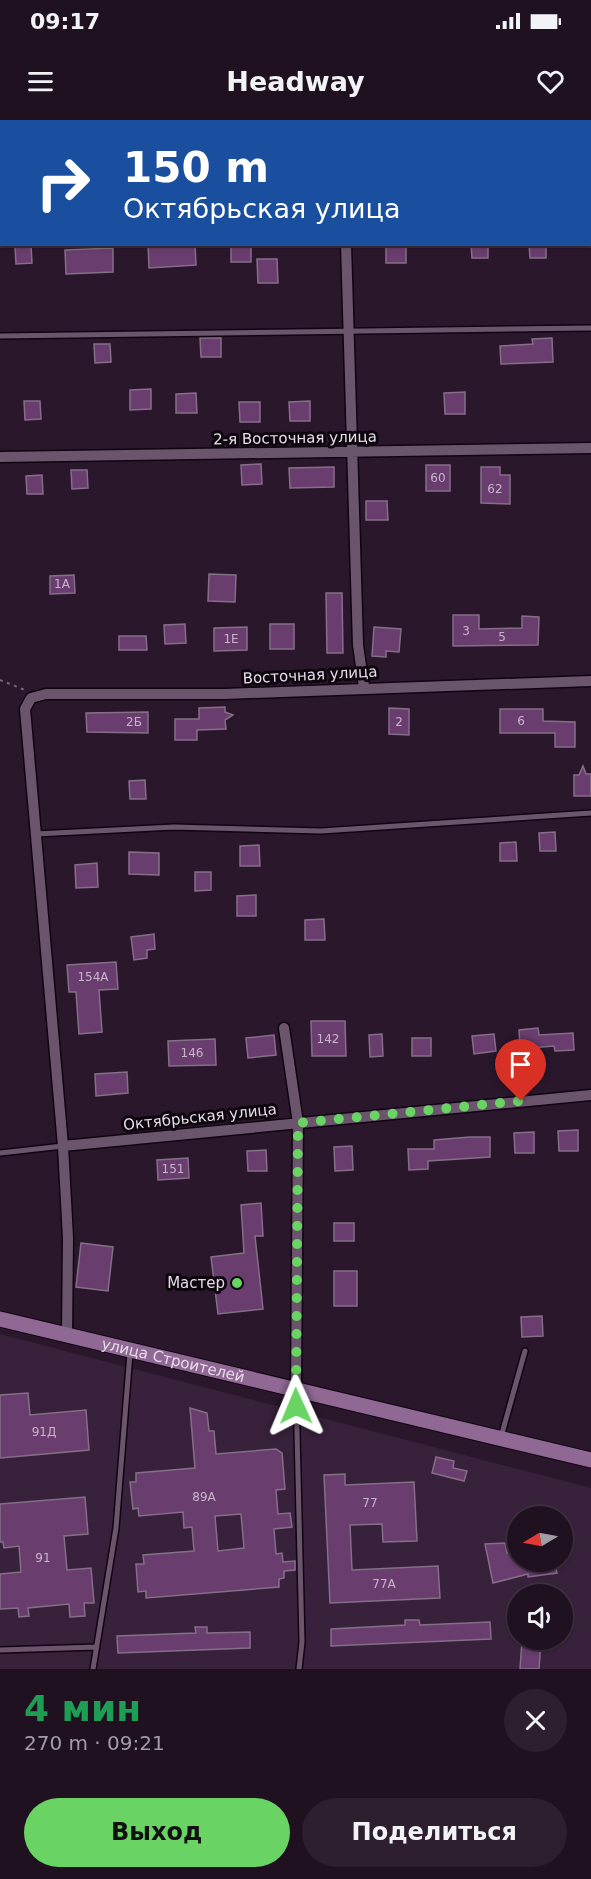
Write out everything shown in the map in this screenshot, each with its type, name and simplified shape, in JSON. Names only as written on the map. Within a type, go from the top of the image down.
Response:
[{"type":"main road","name":"улица Строителей","points":[[0,1319],[130,1348],[591,1460]]},
{"type":"street","points":[[346,246],[358,645],[364,687]]},
{"type":"street","name":"2-я Восточная улица","points":[[0,458],[591,448]]},
{"type":"street","name":"Восточная улица","points":[[35,697],[224,694],[364,687],[591,681]]},
{"type":"street","points":[[35,697],[25,709],[34,834],[63,1146],[68,1238],[67,1333]]},
{"type":"street","points":[[284,1028],[298,1123],[296,1389]]},
{"type":"street","name":"Октябрьская улица","points":[[63,1146],[591,1095]]},
{"type":"lane","points":[[0,336],[591,328]]},
{"type":"lane","points":[[34,834],[174,827],[321,831],[591,813]]},
{"type":"lane","points":[[0,1154],[63,1146]]},
{"type":"lane","points":[[93,1669],[116,1528],[130,1348]]},
{"type":"lane","points":[[500,1438],[525,1351]]},
{"type":"lane","points":[[296,1389],[302,1642],[299,1669]]},
{"type":"lane","points":[[0,1650],[97,1647]]},
{"type":"path","points":[[0,680],[35,697]]},
{"type":"shaded area","points":[[0,1334],[591,1488],[591,1669],[0,1669]]},
{"type":"building","points":[[15,246],[31,246],[32,263],[16,264]]},
{"type":"building","points":[[148,246],[195,246],[196,265],[149,268]]},
{"type":"building","points":[[231,246],[251,246],[251,262],[231,262]]},
{"type":"building","points":[[386,246],[406,246],[406,263],[386,263]]},
{"type":"building","points":[[471,246],[488,246],[488,258],[472,258]]},
{"type":"building","points":[[529,246],[546,246],[546,258],[530,258]]},
{"type":"building","points":[[113,248],[113,272],[66,274],[65,250]]},
{"type":"building","points":[[257,259],[277,259],[278,283],[258,283]]},
{"type":"building","points":[[200,338],[221,338],[221,357],[201,357]]},
{"type":"building","points":[[552,338],[553,362],[501,364],[500,346],[533,344],[532,339]]},
{"type":"building","points":[[94,344],[110,344],[111,362],[95,363]]},
{"type":"building","points":[[151,389],[151,409],[130,410],[130,390]]},
{"type":"building","points":[[465,392],[465,414],[445,414],[444,393]]},
{"type":"building","points":[[196,393],[197,413],[176,413],[176,394]]},
{"type":"building","points":[[24,401],[40,401],[41,419],[25,420]]},
{"type":"building","points":[[310,401],[310,421],[290,421],[289,402]]},
{"type":"building","points":[[239,402],[260,402],[260,422],[240,422]]},
{"type":"building","points":[[261,464],[262,484],[242,485],[241,465]]},
{"type":"building","points":[[426,465],[450,465],[450,491],[426,491]]},
{"type":"building","points":[[334,467],[334,487],[290,488],[289,468]]},
{"type":"building","points":[[481,467],[500,467],[500,475],[510,475],[510,504],[481,503]]},
{"type":"building","points":[[71,470],[87,470],[88,488],[72,489]]},
{"type":"building","points":[[42,475],[43,494],[27,494],[26,476]]},
{"type":"building","points":[[366,501],[387,501],[388,520],[366,520]]},
{"type":"building","points":[[209,574],[236,575],[235,602],[208,601]]},
{"type":"building","points":[[74,575],[75,593],[50,594],[50,576]]},
{"type":"building","points":[[326,593],[342,593],[343,653],[327,653]]},
{"type":"building","points":[[453,615],[479,615],[479,629],[522,628],[522,616],[539,617],[538,645],[453,646]]},
{"type":"building","points":[[185,624],[186,643],[165,644],[164,625]]},
{"type":"building","points":[[270,624],[294,624],[294,649],[270,649]]},
{"type":"building","points":[[247,627],[247,650],[214,651],[214,628]]},
{"type":"building","points":[[374,627],[401,629],[399,652],[386,651],[386,657],[372,656]]},
{"type":"building","points":[[119,636],[146,636],[147,650],[119,650]]},
{"type":"building","points":[[225,707],[225,712],[233,715],[225,720],[226,729],[197,730],[197,740],[175,740],[175,719],[199,719],[199,708]]},
{"type":"building","points":[[389,708],[409,709],[409,735],[389,734]]},
{"type":"building","points":[[500,709],[543,709],[543,721],[575,722],[575,747],[555,747],[555,733],[500,733]]},
{"type":"building","points":[[148,712],[148,733],[87,732],[86,713]]},
{"type":"building","points":[[583,766],[586,774],[591,774],[591,796],[574,796],[574,775],[579,775]]},
{"type":"building","points":[[145,780],[146,799],[130,799],[129,781]]},
{"type":"building","points":[[555,832],[556,851],[540,851],[539,833]]},
{"type":"building","points":[[516,842],[517,861],[500,861],[500,843]]},
{"type":"building","points":[[259,845],[260,866],[240,866],[240,846]]},
{"type":"building","points":[[129,852],[159,853],[159,875],[129,874]]},
{"type":"building","points":[[97,863],[98,887],[76,888],[75,865]]},
{"type":"building","points":[[195,872],[211,872],[211,890],[195,891]]},
{"type":"building","points":[[256,895],[256,916],[237,916],[237,896]]},
{"type":"building","points":[[324,919],[325,940],[305,940],[305,920]]},
{"type":"building","points":[[154,934],[155,949],[147,950],[147,958],[134,960],[131,937]]},
{"type":"building","points":[[116,962],[118,989],[99,990],[102,1032],[79,1034],[76,992],[69,992],[67,965]]},
{"type":"building","points":[[311,1021],[345,1021],[346,1056],[312,1056]]},
{"type":"building","points":[[538,1028],[539,1035],[573,1033],[574,1050],[555,1051],[554,1046],[520,1049],[519,1030]]},
{"type":"building","points":[[382,1034],[383,1056],[370,1057],[369,1035]]},
{"type":"building","points":[[494,1034],[496,1051],[474,1054],[472,1036]]},
{"type":"building","points":[[274,1035],[276,1055],[248,1058],[246,1038]]},
{"type":"building","points":[[412,1038],[431,1038],[431,1056],[412,1056]]},
{"type":"building","points":[[215,1039],[216,1065],[169,1066],[168,1041]]},
{"type":"building","points":[[127,1072],[128,1093],[96,1096],[95,1074]]},
{"type":"building","points":[[578,1130],[578,1151],[559,1151],[558,1131]]},
{"type":"building","points":[[534,1132],[534,1153],[515,1153],[514,1133]]},
{"type":"building","points":[[490,1137],[490,1157],[428,1161],[428,1169],[409,1170],[408,1149],[434,1149],[434,1140]]},
{"type":"building","points":[[352,1146],[353,1170],[335,1171],[334,1147]]},
{"type":"building","points":[[266,1150],[267,1171],[248,1171],[247,1151]]},
{"type":"building","points":[[188,1158],[189,1178],[158,1180],[157,1160]]},
{"type":"building","name":"Мастер","points":[[261,1203],[263,1236],[255,1236],[263,1309],[218,1314],[211,1257],[244,1253],[241,1205]]},
{"type":"building","points":[[334,1223],[354,1223],[354,1241],[334,1241]]},
{"type":"building","points":[[81,1243],[113,1247],[108,1291],[76,1287]]},
{"type":"building","points":[[334,1271],[357,1271],[357,1306],[334,1306]]},
{"type":"building","points":[[542,1316],[543,1336],[522,1337],[521,1317]]},
{"type":"building","points":[[28,1393],[30,1415],[86,1410],[89,1450],[0,1458],[0,1395]]},
{"type":"building","points":[[190,1408],[207,1413],[209,1431],[214,1431],[216,1454],[276,1449],[282,1453],[285,1489],[276,1490],[278,1514],[290,1513],[292,1527],[274,1529],[276,1554],[282,1553],[283,1562],[295,1561],[295,1570],[284,1571],[284,1578],[279,1579],[279,1587],[146,1598],[146,1591],[138,1592],[136,1564],[144,1564],[143,1555],[194,1551],[192,1527],[184,1528],[183,1512],[139,1516],[138,1508],[133,1509],[130,1482],[136,1482],[136,1473],[195,1468]],"holes":[[[241,1514],[244,1548],[218,1551],[215,1516]]]},
{"type":"building","points":[[436,1457],[454,1461],[453,1468],[467,1471],[464,1481],[432,1473]]},
{"type":"building","points":[[345,1474],[345,1485],[414,1482],[417,1541],[383,1542],[382,1524],[350,1525],[352,1570],[438,1566],[440,1598],[330,1603],[324,1475]]},
{"type":"building","points":[[85,1497],[88,1534],[64,1536],[67,1570],[91,1568],[94,1603],[84,1603],[85,1616],[70,1617],[69,1604],[28,1608],[29,1616],[19,1617],[18,1608],[0,1609],[0,1574],[21,1572],[19,1546],[4,1548],[3,1542],[0,1542],[0,1504]]},
{"type":"building","points":[[505,1543],[507,1572],[557,1573],[528,1577],[528,1574],[493,1583],[485,1544]]},
{"type":"building","points":[[405,1620],[419,1620],[420,1625],[490,1622],[491,1639],[331,1646],[331,1629],[405,1625]]},
{"type":"building","points":[[195,1627],[207,1627],[207,1633],[250,1632],[250,1648],[118,1653],[117,1636],[196,1633]]},
{"type":"building","points":[[521,1650],[540,1650],[539,1669],[520,1669]]},
{"type":"place","name":"Мастер","points":[[237,1283]]},
{"type":"route","points":[[296,1406],[298,1123],[521,1101]]}]
